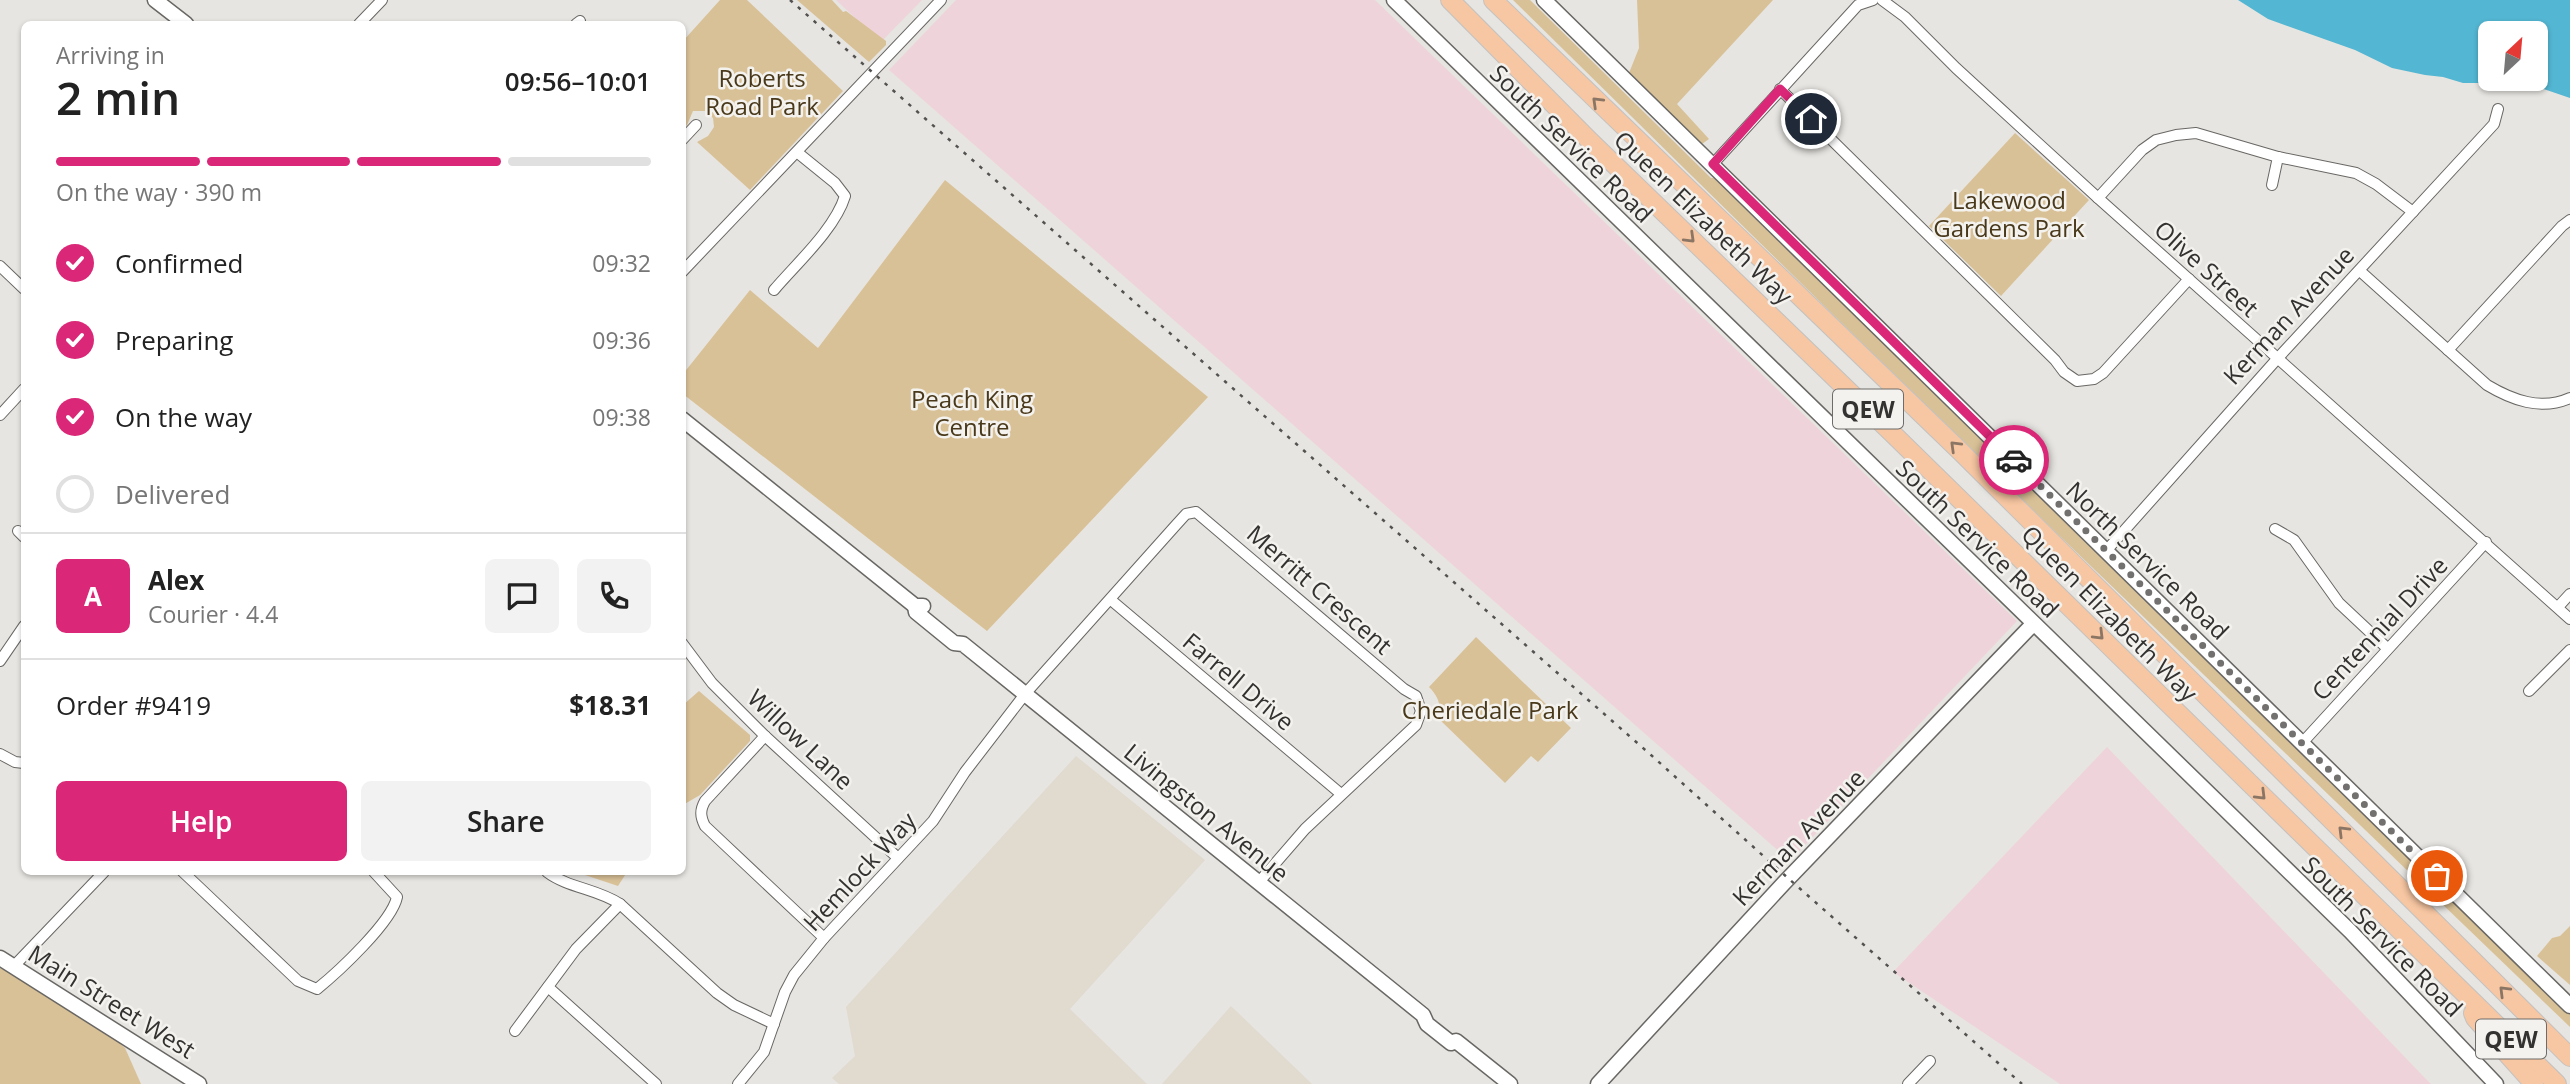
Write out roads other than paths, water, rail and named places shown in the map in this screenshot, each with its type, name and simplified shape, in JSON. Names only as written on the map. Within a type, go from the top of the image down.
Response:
[{"type":"highway","name":"Queen Elizabeth Way","points":[[1450,0],[1589,141],[1892,433],[2557,1084]]},
{"type":"highway","name":"Queen Elizabeth Way","points":[[1493,0],[1961,452],[2566,1051]]},
{"type":"highway","points":[[2466,993],[2474,1018],[2534,1084]]},
{"type":"street","points":[[155,0],[182,21]]},
{"type":"street","points":[[168,0],[194,21]]},
{"type":"street","points":[[362,21],[382,0]]},
{"type":"street","points":[[686,268],[941,0]]},
{"type":"street","name":"South Service Road","points":[[1394,0],[2350,932],[2496,1084]]},
{"type":"street","name":"North Service Road","points":[[1544,0],[2570,1006]]},
{"type":"street","points":[[1713,164],[1858,5],[1873,0]]},
{"type":"street","name":"Olive Street","points":[[1882,0],[1905,17],[1956,68],[2098,198],[2570,619]]},
{"type":"street","points":[[1780,89],[2055,360],[2064,372],[2077,381],[2094,379],[2103,373],[2189,279]]},
{"type":"street","name":"Kerman Avenue","points":[[2106,551],[2277,359],[2494,124],[2498,109]]},
{"type":"street","points":[[686,136],[696,125]]},
{"type":"street","points":[[2098,198],[2141,150],[2156,140],[2196,134],[2278,157],[2357,173],[2413,212]]},
{"type":"street","points":[[774,290],[827,228],[841,209],[845,196],[835,183],[798,153]]},
{"type":"street","points":[[2272,185],[2278,157]]},
{"type":"street","points":[[2448,350],[2570,220]]},
{"type":"street","points":[[0,266],[21,286]]},
{"type":"street","points":[[2360,271],[2487,385],[2524,402],[2543,404],[2570,398]]},
{"type":"street","points":[[0,415],[21,392]]},
{"type":"street","name":"Livingston Avenue","points":[[686,422],[915,606],[916,612],[954,643],[963,644],[1259,882],[1423,1016],[1427,1024],[1451,1043],[1456,1041],[1510,1084]]},
{"type":"street","name":"Merritt Crescent","points":[[1025,694],[1186,514],[1196,512],[1204,517],[1404,690],[1416,696],[1421,711],[1416,725],[1305,829],[1259,882]]},
{"type":"street","points":[[2275,528],[2294,540],[2339,603],[2387,648]]},
{"type":"street","name":"Centennial Drive","points":[[2302,742],[2486,542]]},
{"type":"street","points":[[2558,607],[2570,594]]},
{"type":"street","name":"Farrell Drive","points":[[1111,600],[1341,794]]},
{"type":"street","name":"Kerman Avenue","points":[[1598,1084],[1784,883],[2033,624]]},
{"type":"street","points":[[0,661],[21,630]]},
{"type":"street","name":"Willow Lane","points":[[686,648],[712,683],[765,736],[898,858]]},
{"type":"street","points":[[2529,691],[2570,650]]},
{"type":"street","name":"Hemlock Way","points":[[738,1084],[764,1052],[794,975],[824,938],[933,821],[965,772],[1025,694]]},
{"type":"street","points":[[765,736],[705,801],[701,818],[705,825],[824,938]]},
{"type":"street","points":[[0,754],[21,763]]},
{"type":"street","points":[[14,966],[101,875]]},
{"type":"street","points":[[186,875],[298,981],[317,989],[380,927],[395,907],[397,897],[377,875]]},
{"type":"street","points":[[554,875],[606,895],[620,904],[717,993],[734,1005],[774,1024]]},
{"type":"street","points":[[515,1031],[576,949],[620,904]]},
{"type":"street","name":"Main Street West","points":[[0,958],[199,1084]]},
{"type":"street","points":[[548,987],[656,1084]]},
{"type":"street","points":[[1909,1084],[1930,1061]]},
{"type":"water","points":[[2238,0],[2570,0],[2570,98],[2548,90],[2548,21],[2478,21],[2478,83],[2463,83],[2392,68],[2355,50],[2268,19]]},
{"type":"railway","points":[[790,0],[2022,1084]]},
{"type":"park label","name":"Roberts Road Park","points":[[762,91]]},
{"type":"park label","name":"Lakewood Gardens Park","points":[[2009,213]]},
{"type":"park label","name":"Peach King Centre","points":[[972,412]]},
{"type":"park label","name":"Cheriedale Park","points":[[1490,709]]}]
